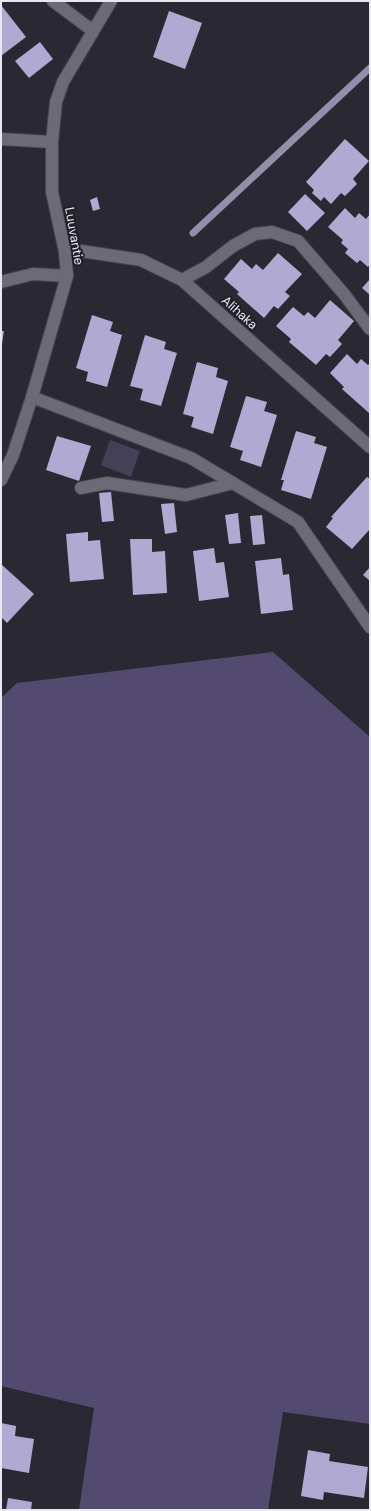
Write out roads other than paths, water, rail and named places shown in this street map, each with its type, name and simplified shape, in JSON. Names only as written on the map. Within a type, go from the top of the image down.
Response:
[{"type":"street","points":[[53,1],[93,31]]},
{"type":"street","name":"Luuvantie","points":[[1,480],[13,455],[32,397],[67,276],[65,252],[52,192],[52,142],[56,102],[63,82],[111,1]]},
{"type":"street","points":[[1,139],[52,142]]},
{"type":"street","points":[[182,280],[206,267],[233,246],[255,234],[272,232],[298,241],[344,294],[370,329]]},
{"type":"street","name":"Alihaka","points":[[65,252],[81,251],[141,260],[182,280],[370,447]]},
{"type":"street","points":[[1,282],[33,274],[67,276]]},
{"type":"street","points":[[32,397],[191,458],[298,522],[370,627]]},
{"type":"street","points":[[81,488],[107,483],[186,495],[233,483]]},
{"type":"waterway","points":[[193,233],[370,68]]}]
